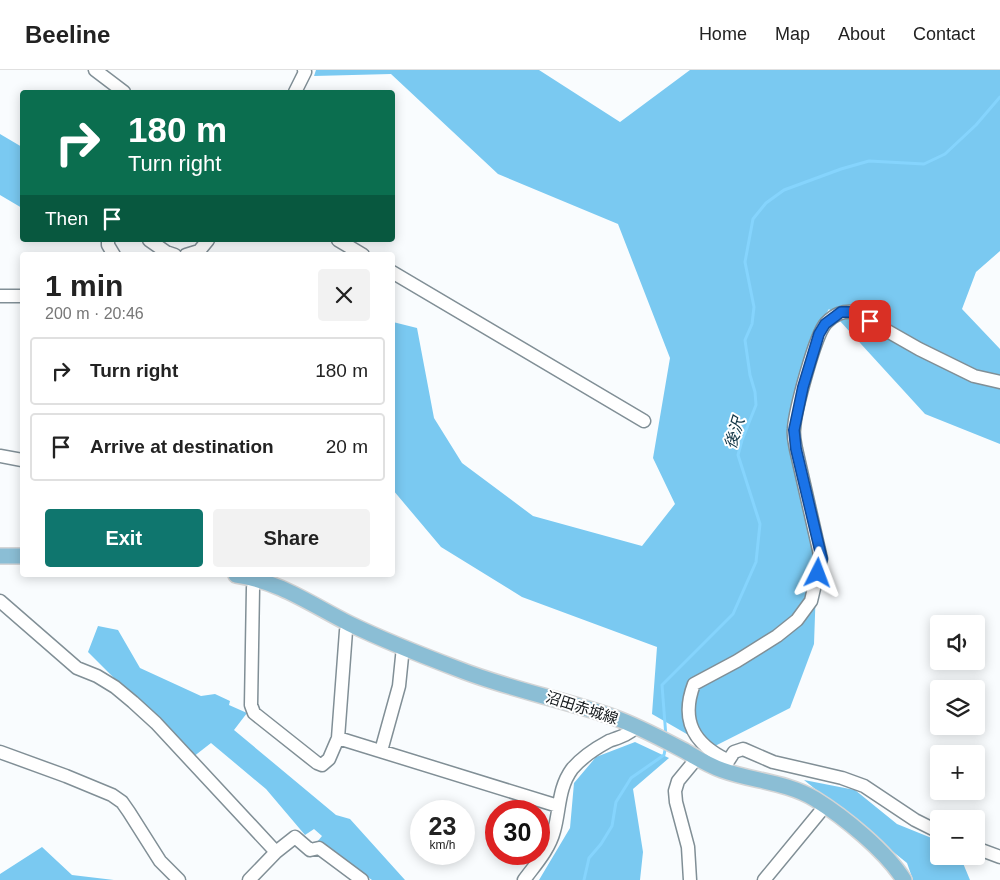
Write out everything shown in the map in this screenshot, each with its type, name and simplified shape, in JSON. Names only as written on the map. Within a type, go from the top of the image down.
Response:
[{"type":"main road","points":[[0,556],[20,556]]},
{"type":"main road","name":"沼田赤城線","points":[[249,577],[291,592],[349,623],[461,671],[614,717],[691,755],[796,790],[825,806],[882,852],[904,880]]},
{"type":"street","points":[[95,70],[121,90]]},
{"type":"street","points":[[295,90],[305,72],[304,70]]},
{"type":"street","points":[[152,242],[166,252]]},
{"type":"street","points":[[194,252],[199,250],[206,242]]},
{"type":"street","points":[[341,242],[358,252]]},
{"type":"street","points":[[395,274],[644,421]]},
{"type":"street","points":[[0,296],[20,296]]},
{"type":"street","points":[[930,828],[915,820],[874,792],[842,778],[773,762],[743,749],[734,752],[725,765],[705,748],[694,734],[689,717],[689,696],[694,684],[737,661],[777,636],[797,620],[811,601],[822,559],[796,449],[794,430],[803,387],[819,334],[825,324],[841,312],[854,312],[919,349],[974,376],[1000,382]]},
{"type":"street","points":[[0,456],[20,460]]},
{"type":"street","points":[[256,578],[253,588],[251,705],[254,714],[322,765],[328,759],[338,738],[346,631],[349,623]]},
{"type":"street","points":[[0,601],[77,668],[97,676],[115,687],[133,702],[276,852]]},
{"type":"street","points":[[381,751],[399,686],[403,647]]},
{"type":"street","points":[[524,880],[549,845],[565,779],[577,764],[596,749],[630,733],[636,727]]},
{"type":"street","points":[[338,738],[558,806]]},
{"type":"street","points":[[0,752],[66,776],[112,795],[122,802],[160,861],[180,880]]},
{"type":"street","points":[[690,880],[688,847],[676,802],[675,791],[691,755]]},
{"type":"street","points":[[764,880],[825,806]]},
{"type":"street","points":[[250,880],[276,852],[295,837],[310,850],[319,848],[362,880]]},
{"type":"street","points":[[985,851],[1000,857]]},
{"type":"shaded area","points":[[316,70],[539,70],[620,122],[690,70],[1000,70],[1000,251],[976,272],[962,309],[1000,349],[1000,444],[925,414],[829,309],[810,339],[789,428],[817,558],[814,644],[790,708],[711,748],[652,714],[657,647],[522,597],[441,547],[395,492],[395,322],[417,328],[434,418],[462,463],[533,516],[642,546],[675,504],[653,458],[670,358],[618,224],[498,174],[391,74],[314,76]]},
{"type":"shaded area","points":[[0,134],[20,146],[20,207],[0,195]]},
{"type":"shaded area","points":[[98,626],[118,630],[140,668],[201,696],[215,694],[230,701],[229,705],[247,713],[234,730],[336,815],[350,819],[405,880],[372,880],[317,842],[322,836],[314,829],[305,835],[266,789],[211,743],[193,757],[88,652]]},
{"type":"shaded area","points":[[635,742],[669,758],[633,789],[643,852],[640,880],[539,880],[548,865],[550,865],[550,862],[570,828],[574,783],[596,757]]},
{"type":"shaded area","points":[[804,780],[855,790],[897,824],[930,837],[930,865],[964,865],[970,880],[913,880],[907,863]]},
{"type":"shaded area","points":[[42,847],[72,875],[114,880],[0,880],[0,874]]},
{"type":"waterway","name":"後沢","points":[[666,737],[662,685],[733,614],[756,562],[760,524],[738,455],[756,405],[745,340],[752,324],[754,307],[745,262],[753,219],[766,203],[784,190],[841,169],[869,161],[924,164],[945,154],[976,125],[1000,97]]},
{"type":"waterway","name":"後沢","points":[[584,880],[589,858],[601,844],[612,826],[616,802],[631,778],[664,755],[666,745]]},
{"type":"route","points":[[818,573],[822,559],[796,449],[794,430],[803,387],[819,334],[825,324],[841,312],[854,312],[870,321]]}]
